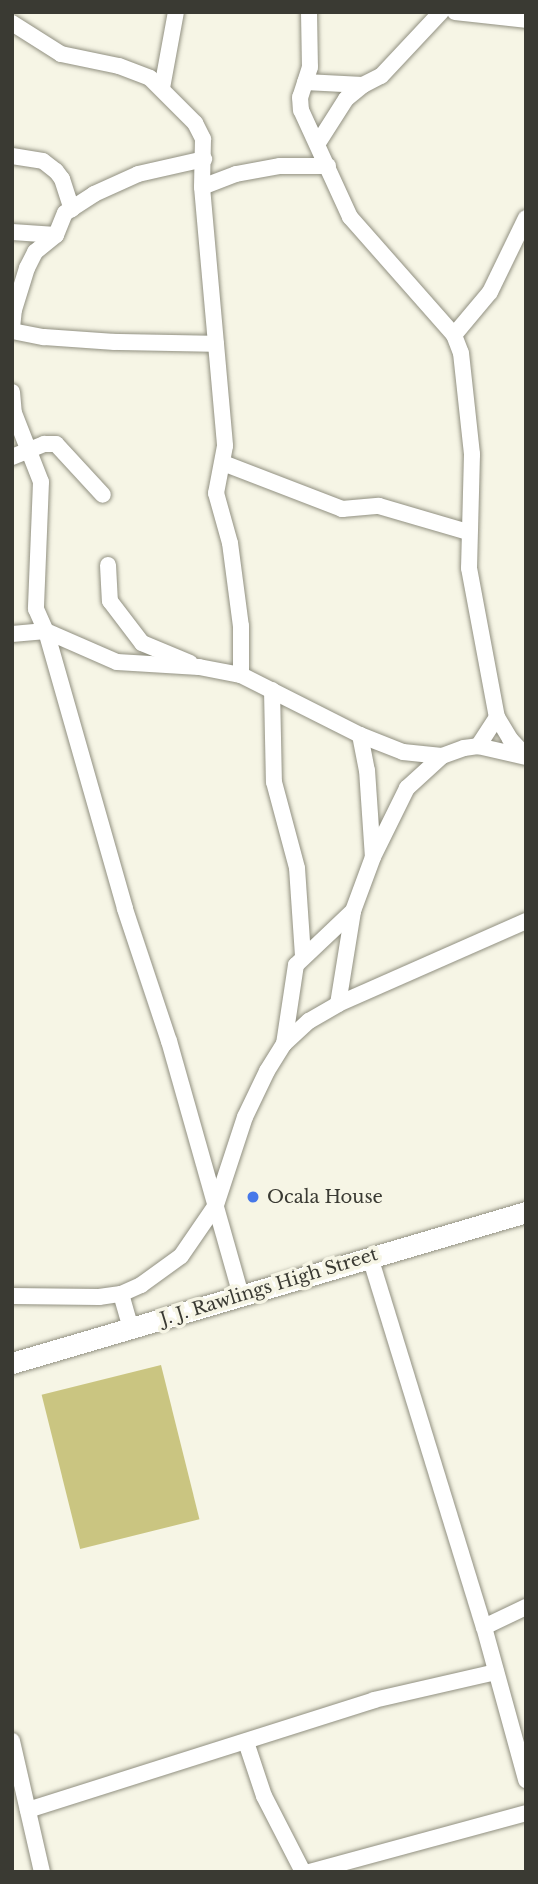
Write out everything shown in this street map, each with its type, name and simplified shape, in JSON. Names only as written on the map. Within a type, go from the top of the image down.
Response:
[{"type":"main road","name":"J. J. Rawlings High Street","points":[[12,1363],[526,1212]]},
{"type":"street","points":[[162,88],[176,12]]},
{"type":"street","points":[[309,12],[310,67],[300,97],[301,110],[358,228],[454,335],[461,353],[472,454],[468,568],[497,718],[510,739],[526,756]]},
{"type":"street","points":[[318,143],[346,99],[363,85],[381,76],[440,12]]},
{"type":"street","points":[[455,12],[526,20]]},
{"type":"street","points":[[12,23],[61,54],[119,66],[150,78],[195,122],[203,139],[202,187],[225,446],[216,493],[217,505],[230,543],[241,626],[241,675]]},
{"type":"street","points":[[305,82],[363,85]]},
{"type":"street","points":[[12,156],[43,161],[56,172],[62,179],[72,209]]},
{"type":"street","points":[[204,159],[138,174],[93,194],[65,213],[56,235],[35,252],[27,268],[14,310],[12,329],[44,337],[114,342],[216,344]]},
{"type":"street","points":[[202,187],[236,174],[280,166],[328,166]]},
{"type":"street","points":[[454,335],[490,292],[526,218]]},
{"type":"street","points":[[12,232],[56,235]]},
{"type":"street","points":[[12,392],[14,413],[41,482],[36,609],[46,631],[125,909],[169,1041],[241,1296]]},
{"type":"street","points":[[12,457],[44,444],[56,444],[103,495]]},
{"type":"street","points":[[223,463],[342,509],[379,506],[468,532]]},
{"type":"street","points":[[108,565],[110,601],[142,643],[199,667]]},
{"type":"street","points":[[12,634],[46,631],[117,662],[140,666],[199,667],[241,675],[360,735],[402,752],[442,756],[478,746],[526,756]]},
{"type":"street","points":[[140,666],[142,643]]},
{"type":"street","points":[[272,690],[274,782],[297,868],[303,955]]},
{"type":"street","points":[[478,746],[497,718]]},
{"type":"street","points":[[360,735],[367,770],[373,857]]},
{"type":"street","points":[[338,1004],[353,911],[373,857],[407,788],[442,756]]},
{"type":"street","points":[[285,1044],[293,977],[303,955],[353,911]]},
{"type":"street","points":[[12,1296],[99,1297],[121,1294],[141,1284],[181,1256],[216,1205],[245,1117],[267,1071],[285,1044],[309,1021],[338,1004],[526,921]]},
{"type":"street","points":[[370,1257],[484,1627],[526,1780]]},
{"type":"street","points":[[121,1294],[131,1328]]},
{"type":"street","points":[[484,1627],[526,1607]]},
{"type":"street","points":[[28,1810],[373,1700],[496,1672]]},
{"type":"street","points":[[12,1741],[42,1872]]},
{"type":"street","points":[[246,1742],[269,1808],[303,1872]]},
{"type":"street","points":[[309,1872],[526,1813]]},
{"type":"shaded area","points":[[161,1365],[199,1519],[80,1549],[42,1395]]},
{"type":"place","name":"Ocala House","points":[[253,1197]]}]
